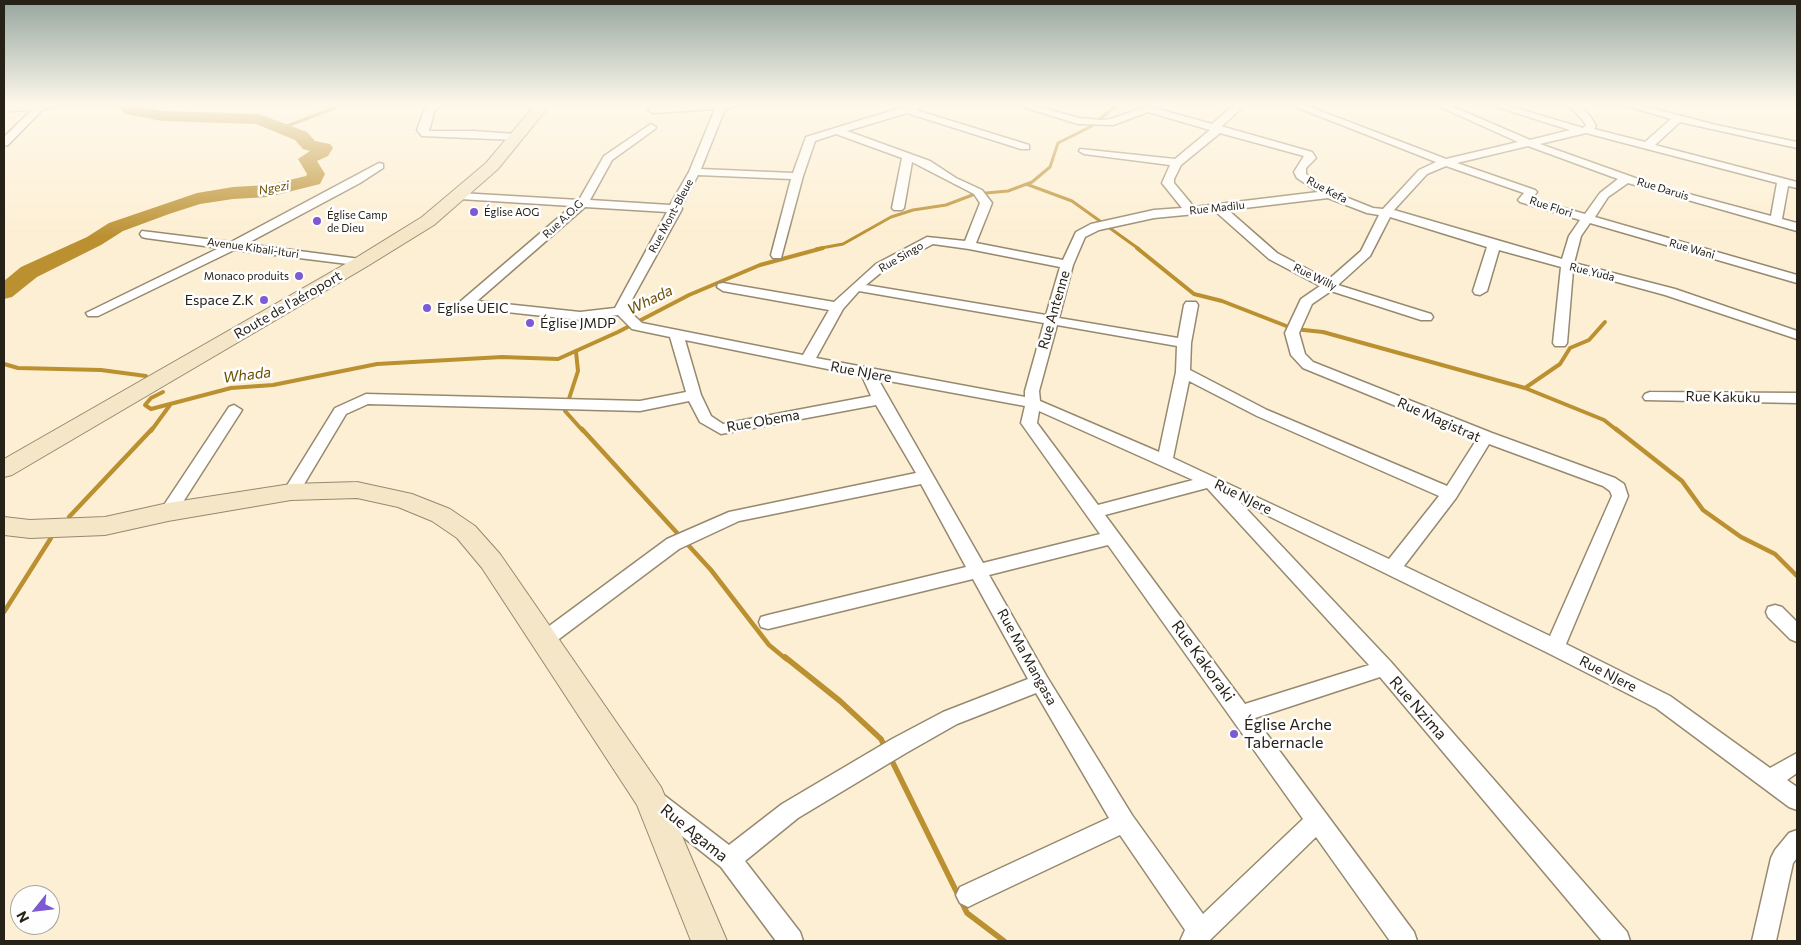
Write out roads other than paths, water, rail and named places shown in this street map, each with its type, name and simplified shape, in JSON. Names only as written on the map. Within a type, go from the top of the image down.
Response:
[{"type":"street","name":"Route de l'aéroport","points":[[6,466],[360,263],[428,221],[460,196],[492,166],[505,149]]},
{"type":"street","name":"Rue A.O.G","points":[[620,149],[608,158],[582,204],[466,304],[580,316],[629,319]]},
{"type":"street","name":"Rue Mont-Bleue","points":[[629,319],[623,303],[676,209],[705,149]]},
{"type":"street","points":[[777,255],[796,176],[806,149]]},
{"type":"street","points":[[886,149],[926,163],[952,180],[979,194],[986,203],[969,245]]},
{"type":"street","points":[[1191,211],[1168,183],[1168,179],[1177,163],[1193,149]]},
{"type":"street","name":"Rue Kefa","points":[[1291,149],[1308,154],[1311,158],[1299,172],[1329,194],[1371,211],[1386,212]]},
{"type":"street","points":[[1411,149],[1445,162]]},
{"type":"street","points":[[1329,286],[1366,253],[1386,212],[1422,172],[1445,162],[1506,149]]},
{"type":"street","name":"Rue Daruis","points":[[1545,149],[1651,187],[1797,227]]},
{"type":"street","points":[[1659,149],[1797,186]]},
{"type":"street","points":[[1084,151],[1177,163]]},
{"type":"street","points":[[898,208],[908,157]]},
{"type":"street","name":"Rue Flori","points":[[1445,162],[1531,192],[1524,200],[1586,218]]},
{"type":"street","points":[[93,313],[236,244],[356,181],[379,166]]},
{"type":"street","points":[[694,172],[796,176]]},
{"type":"street","points":[[1560,343],[1567,266],[1575,236],[1604,195],[1627,178]]},
{"type":"street","points":[[1776,221],[1783,182]]},
{"type":"street","name":"Rue Madilu","points":[[1100,225],[1154,214],[1329,194]]},
{"type":"street","points":[[460,196],[676,209]]},
{"type":"street","name":"Rue Willy","points":[[1219,208],[1273,256],[1329,286],[1426,317]]},
{"type":"street","name":"Rue Yuda","points":[[1386,212],[1398,214],[1567,266],[1670,292],[1797,334]]},
{"type":"street","name":"Rue Wani","points":[[1586,218],[1797,279]]},
{"type":"street","name":"Rue Antenne","points":[[1033,403],[1032,391],[1067,265],[1080,235],[1100,225]]},
{"type":"street","name":"Avenue Kibali-Ituri","points":[[146,234],[236,244],[360,263]]},
{"type":"street","name":"Rue Singo","points":[[807,361],[837,307],[856,287],[880,267],[931,240],[969,245],[1067,265]]},
{"type":"street","points":[[1480,291],[1494,245]]},
{"type":"street","name":"Rue Magistrat","points":[[1329,286],[1306,302],[1293,329],[1298,355],[1308,365],[1486,437],[1450,494],[1392,569]]},
{"type":"street","points":[[723,287],[837,307]]},
{"type":"street","points":[[856,287],[1184,344]]},
{"type":"street","points":[[1165,460],[1184,372],[1184,344],[1191,305]]},
{"type":"street","name":"Rue NJere","points":[[629,319],[677,336],[1033,403],[1210,481],[1555,647],[1662,702],[1797,800]]},
{"type":"street","name":"Rue Obema","points":[[677,336],[694,395],[705,419],[721,429],[880,399]]},
{"type":"street","points":[[1184,372],[1262,413],[1450,494]]},
{"type":"street","name":"Rue Ma Mangasa","points":[[868,373],[880,399],[926,477],[1040,683],[1196,937]]},
{"type":"street","points":[[291,492],[340,411],[366,399],[572,406],[640,406],[694,395]]},
{"type":"street","name":"Rue Kakuku","points":[[1650,397],[1797,398]]},
{"type":"street","name":"Rue Kakoraki","points":[[1033,403],[1029,424],[1242,714],[1316,822],[1404,941]]},
{"type":"street","points":[[168,512],[234,410]]},
{"type":"street","points":[[1486,437],[1608,482],[1618,488],[1620,496],[1555,647]]},
{"type":"street","points":[[544,640],[673,544],[735,516],[926,477]]},
{"type":"street","points":[[1094,512],[1210,481]]},
{"type":"street","name":"Rue Nzima","points":[[1210,481],[1384,668],[1618,941]]},
{"type":"street","points":[[4,526],[30,529],[105,526],[168,512],[291,492],[357,490],[403,500],[441,514],[466,532],[491,560],[650,798],[709,941]]},
{"type":"street","points":[[768,622],[1111,538]]},
{"type":"street","points":[[1775,612],[1797,634]]},
{"type":"street","points":[[1242,714],[1384,668]]},
{"type":"street","points":[[728,860],[790,811],[899,746],[950,718],[1040,683]]},
{"type":"street","points":[[1770,779],[1797,762]]},
{"type":"street","name":"Rue Agama","points":[[650,798],[728,860],[791,941]]},
{"type":"street","points":[[968,895],[1124,822]]},
{"type":"street","points":[[1196,937],[1316,822]]},
{"type":"street","points":[[1764,941],[1783,858],[1797,841]]},
{"type":"waterway","name":"Ngezi","points":[[4,292],[29,272],[94,241],[116,227],[162,210],[197,199],[233,193],[268,191],[313,180],[316,174],[307,159],[322,152],[323,149]]},
{"type":"waterway","name":"Whada","points":[[1026,184],[1032,182],[1050,167],[1056,149]]},
{"type":"waterway","name":"Whada","points":[[816,249],[843,244],[891,217],[913,210],[946,205],[975,194],[1008,191],[1026,184]]},
{"type":"waterway","points":[[1026,184],[1072,201],[1139,249]]},
{"type":"waterway","name":"Whada","points":[[163,392],[151,398],[145,405],[151,409],[231,388],[273,385],[377,364],[502,357],[558,359],[618,332],[689,295],[760,265],[823,248]]},
{"type":"waterway","points":[[1137,248],[1194,294],[1222,301],[1294,329],[1323,332],[1525,388]]},
{"type":"waterway","points":[[1525,388],[1560,364],[1570,348],[1589,340],[1605,322]]},
{"type":"waterway","points":[[576,352],[578,371],[565,411],[583,431]]},
{"type":"waterway","name":"Whada","points":[[4,364],[18,368],[101,370],[146,376]]},
{"type":"waterway","points":[[1525,388],[1604,420],[1618,431]]},
{"type":"waterway","points":[[151,431],[170,405]]},
{"type":"waterway","points":[[69,517],[152,429]]},
{"type":"waterway","points":[[582,429],[711,570],[769,645],[786,659]]},
{"type":"waterway","points":[[1616,429],[1682,481],[1703,510],[1741,537],[1775,554],[1797,576]]},
{"type":"waterway","points":[[4,612],[51,538]]},
{"type":"waterway","points":[[785,657],[840,701],[881,739],[885,747]]},
{"type":"waterway","points":[[890,757],[967,913],[1004,941]]},
{"type":"place","name":"Église AOG","points":[[474,212]]},
{"type":"place","name":"Église Camp de Dieu","points":[[317,221]]},
{"type":"place","name":"Monaco produits","points":[[299,276]]},
{"type":"place","name":"Espace Z.K","points":[[264,300]]},
{"type":"place","name":"Eglise UEIC","points":[[427,308]]},
{"type":"place","name":"Église JMDP","points":[[530,323]]},
{"type":"place","name":"Église Arche Tabernacle","points":[[1234,734]]}]
